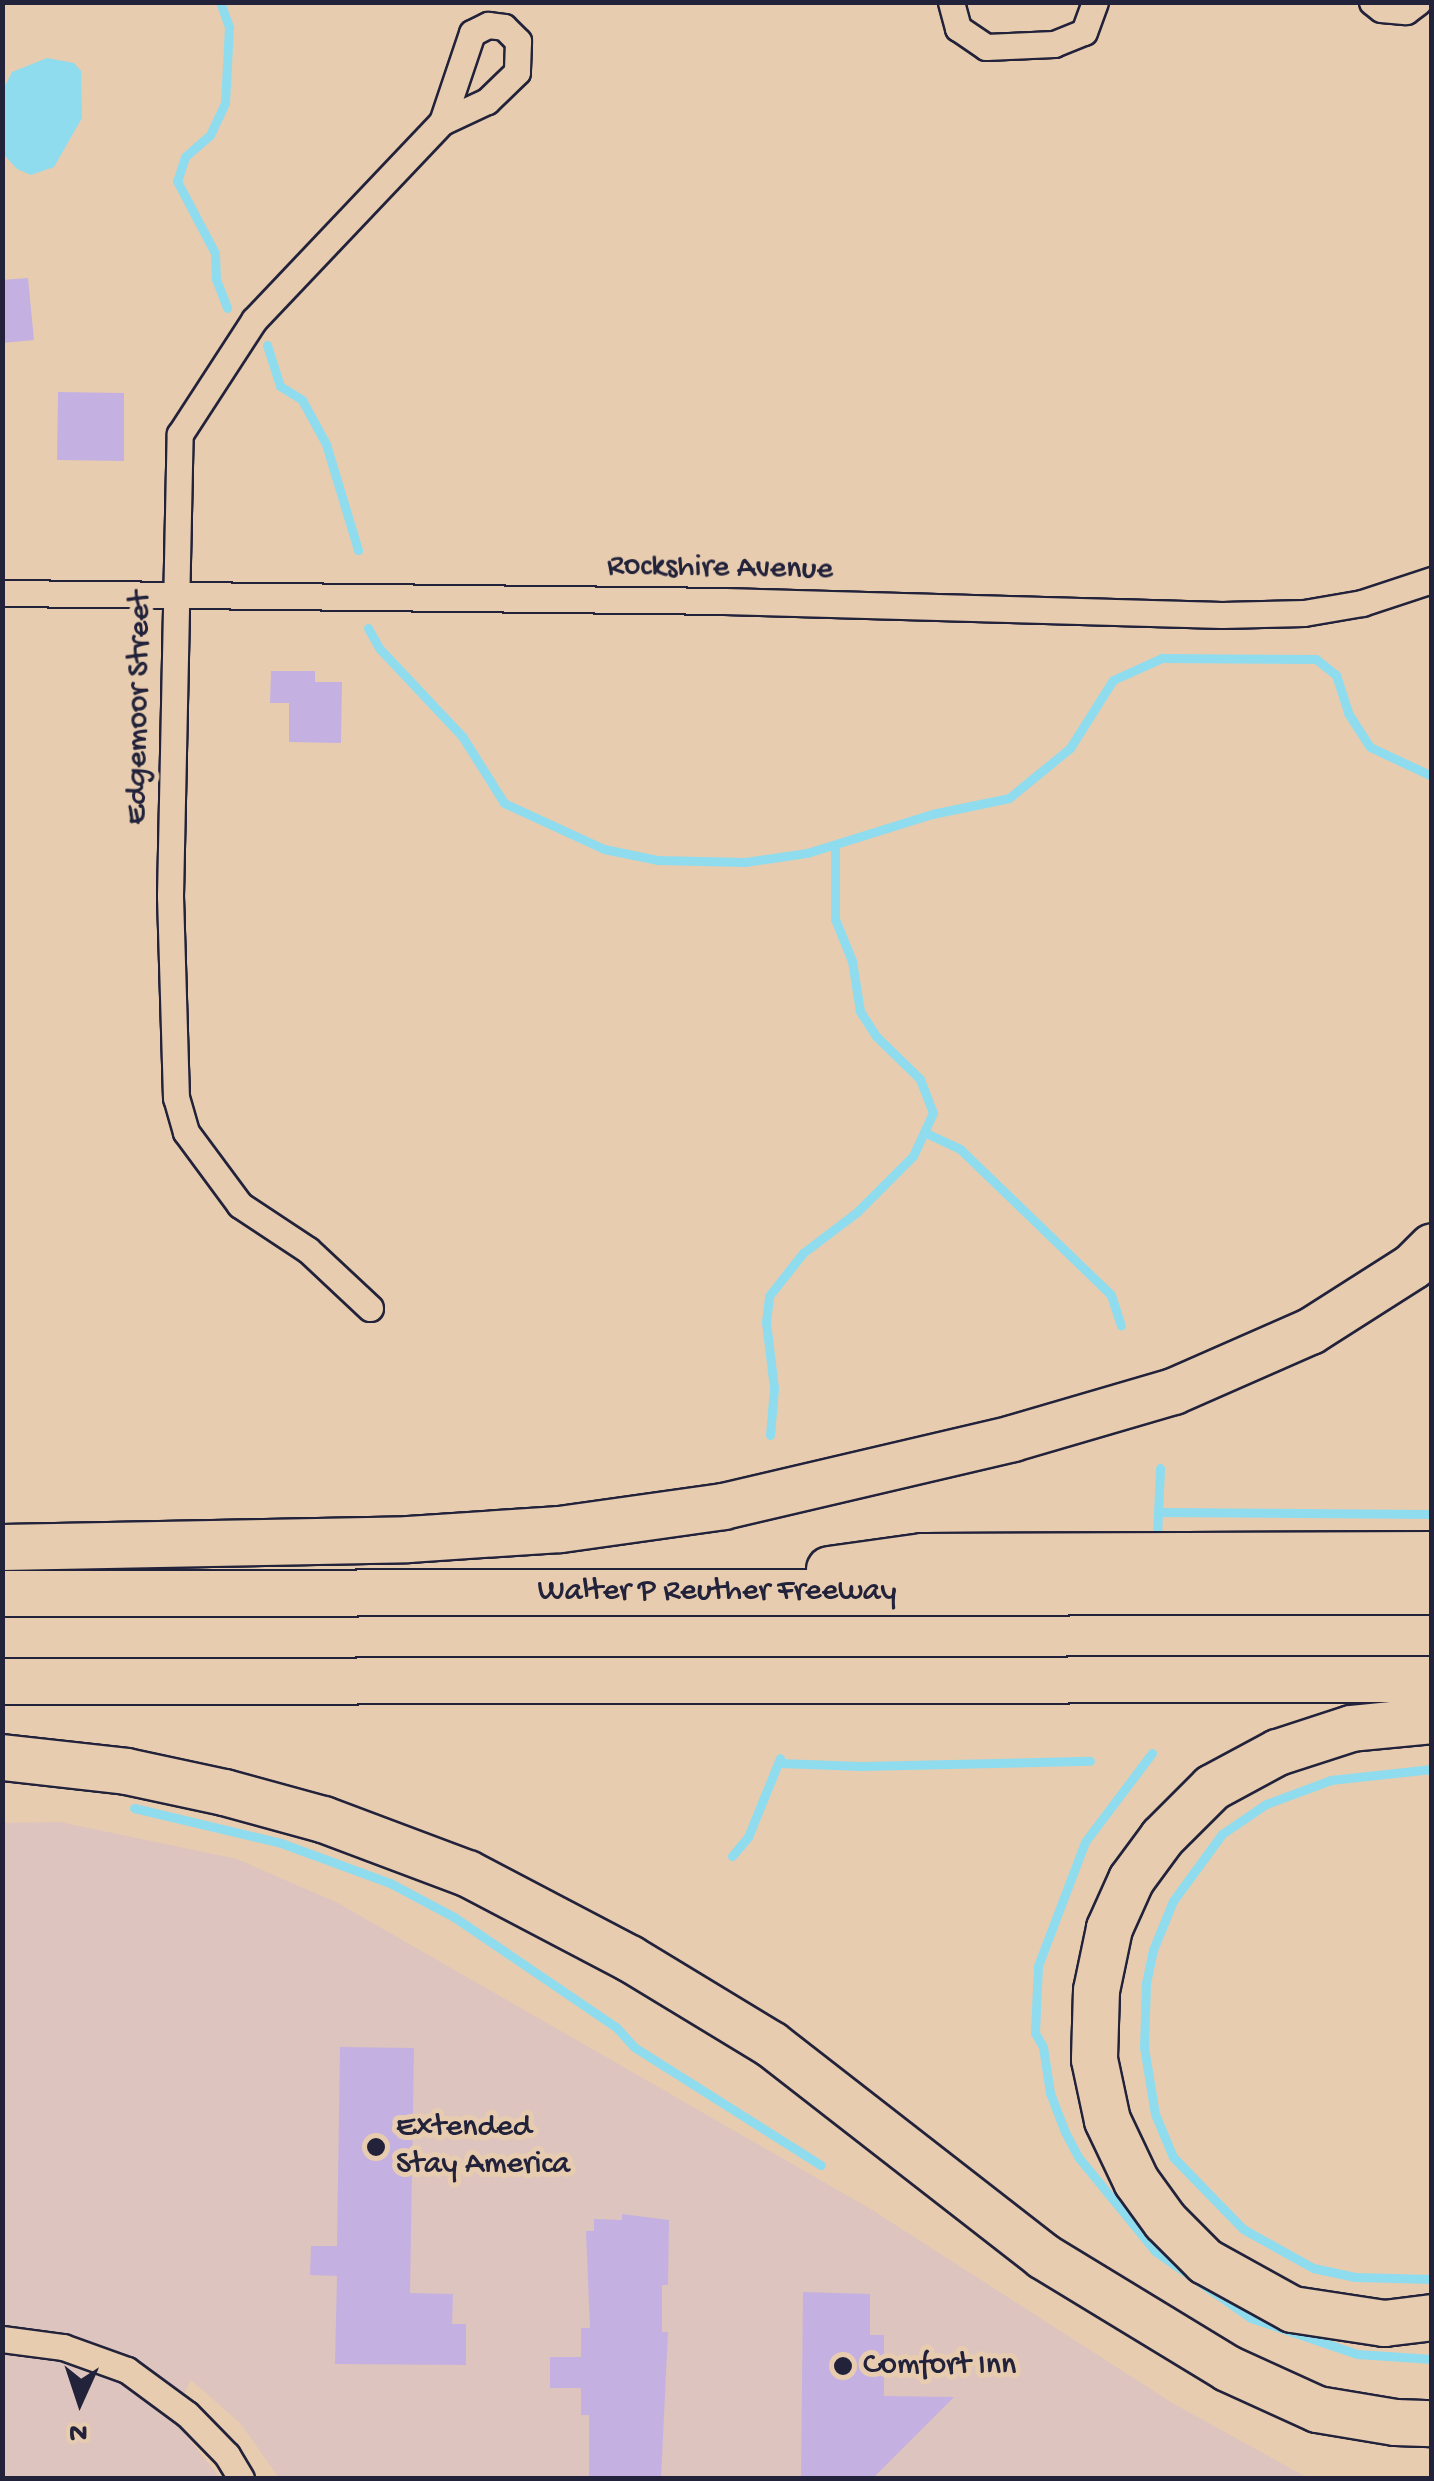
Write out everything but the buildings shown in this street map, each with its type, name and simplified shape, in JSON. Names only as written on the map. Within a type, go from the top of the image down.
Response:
[{"type":"highway","points":[[2,1547],[408,1539],[560,1529],[723,1506],[1012,1438],[1174,1391],[1310,1331],[1412,1266],[1432,1246]]},
{"type":"highway","points":[[664,1592],[922,1556],[1432,1554]]},
{"type":"highway","name":"Walter P Reuther Freeway","points":[[2,1593],[1432,1591]]},
{"type":"highway","points":[[2,1681],[1432,1678]]},
{"type":"highway","points":[[1432,1720],[1350,1728],[1277,1752],[1212,1787],[1174,1825],[1132,1879],[1108,1928],[1096,1990],[1094,2058],[1107,2120],[1136,2181],[1165,2221],[1205,2261],[1292,2309],[1384,2323],[1432,2317]]},
{"type":"highway","points":[[2,1757],[126,1771],[224,1792],[324,1819],[466,1873],[630,1958],[771,2044],[1043,2256],[1227,2368],[1317,2408],[1394,2422],[1432,2423]]},
{"type":"street","points":[[952,2],[958,28],[986,47],[1054,44],[1084,32],[1096,2]]},
{"type":"street","points":[[1372,2],[1380,9],[1406,11],[1418,2]]},
{"type":"street","name":"Edgemoor Street","points":[[370,1308],[308,1250],[240,1206],[186,1132],[176,1098],[170,896],[173,594],[180,434],[254,320],[442,122]]},
{"type":"street","name":"Rockshire Avenue","points":[[2,592],[724,601],[1222,615],[1304,612],[1362,603],[1432,580]]},
{"type":"street","points":[[2,2338],[63,2348],[126,2370],[187,2414],[227,2455],[241,2478]]},
{"type":"shaded area","points":[[60,1822],[237,1859],[338,1903],[869,2208],[1174,2404],[1308,2478],[279,2478],[240,2423],[191,2380],[173,2419],[220,2478],[3,2478],[2,1823]]},
{"type":"water","points":[[47,58],[74,63],[81,71],[82,118],[54,167],[31,175],[17,169],[4,155],[3,90],[12,72]]},
{"type":"waterway","points":[[220,2],[229,27],[225,103],[210,135],[185,157],[177,181],[215,253],[216,279],[227,308]]},
{"type":"waterway","points":[[267,345],[280,386],[302,400],[326,444],[358,550]]},
{"type":"waterway","points":[[368,628],[379,648],[462,736],[504,803],[604,849],[657,860],[745,862],[807,853],[932,814],[1009,798],[1070,748],[1113,680],[1162,658],[1316,659],[1336,675],[1348,713],[1370,747],[1432,776]]},
{"type":"waterway","points":[[770,1435],[774,1388],[766,1322],[769,1296],[803,1253],[857,1212],[913,1156],[933,1113],[920,1079],[876,1036],[860,1011],[852,961],[835,919],[835,845]]},
{"type":"waterway","points":[[926,1133],[960,1149],[1103,1287],[1111,1295],[1121,1325]]},
{"type":"waterway","points":[[1157,1535],[1160,1468]]},
{"type":"waterway","points":[[1158,1512],[1432,1514]]},
{"type":"waterway","points":[[1152,1753],[1085,1842],[1038,1966],[1035,2033],[1043,2047],[1050,2093],[1065,2132],[1079,2158],[1155,2251],[1251,2318],[1357,2354],[1432,2359]]},
{"type":"waterway","points":[[732,1856],[748,1837],[780,1758]]},
{"type":"waterway","points":[[780,1763],[861,1766],[1090,1761]]},
{"type":"waterway","points":[[1432,1769],[1331,1780],[1266,1804],[1222,1834],[1173,1901],[1153,1950],[1146,1984],[1144,2047],[1155,2114],[1173,2157],[1243,2229],[1313,2268],[1355,2277],[1432,2279]]},
{"type":"waterway","points":[[134,1808],[281,1843],[390,1883],[454,1917],[616,2027],[634,2047],[821,2165]]},
{"type":"place","name":"Extended Stay America","points":[[376,2147]]},
{"type":"place","name":"Comfort Inn","points":[[843,2366]]}]
